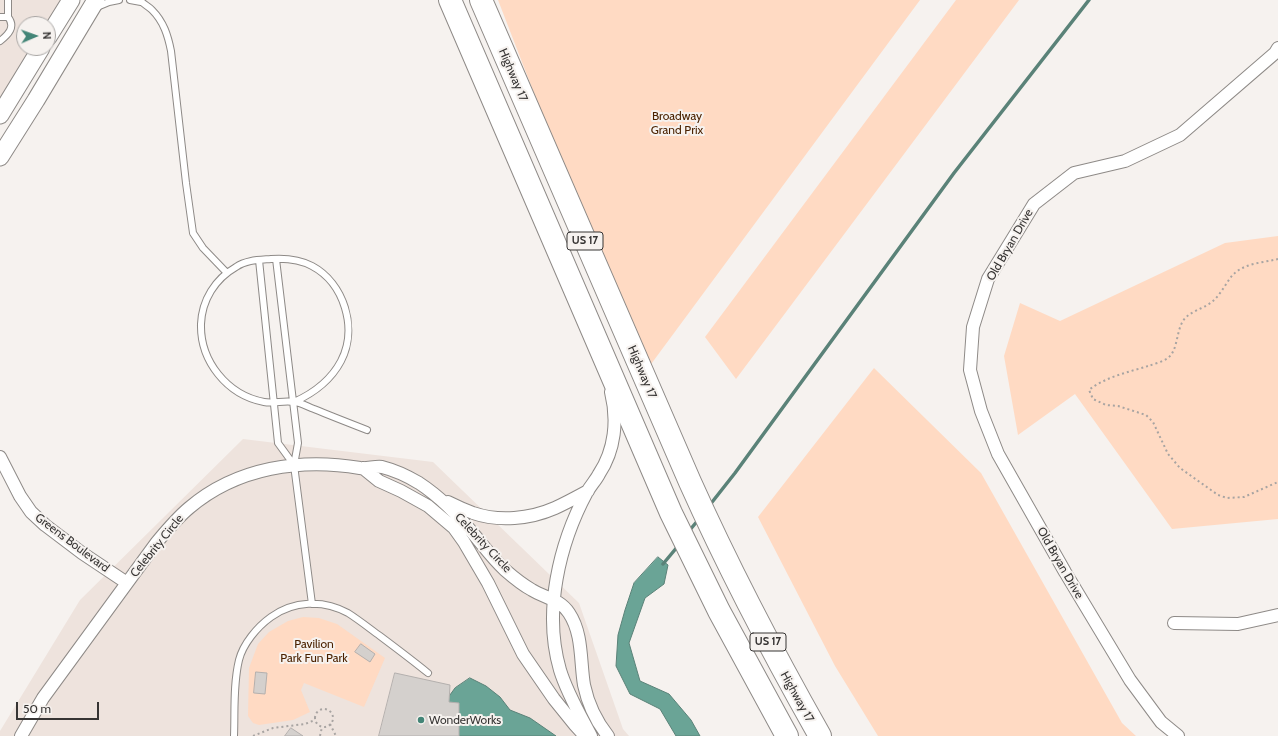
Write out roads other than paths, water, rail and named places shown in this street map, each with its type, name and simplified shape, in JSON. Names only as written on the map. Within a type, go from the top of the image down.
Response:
[{"type":"highway","name":"US 17","points":[[450,0],[671,513],[699,572],[787,736]]},
{"type":"highway","name":"Highway 17","points":[[481,0],[719,546],[782,669],[820,736]]},
{"type":"main road","points":[[56,24],[71,0]]},
{"type":"main road","points":[[0,157],[93,5]]},
{"type":"main road","points":[[0,115],[36,56]]},
{"type":"street","name":"Old Bryan Drive","points":[[1178,736],[1161,722],[1130,680],[1065,572],[998,454],[981,412],[970,370],[973,327],[988,279],[1034,204],[1074,173],[1125,161],[1180,135],[1278,48]]},
{"type":"street","points":[[591,736],[566,686],[560,670],[553,633],[552,614],[559,567],[570,529],[588,491],[600,473],[610,451],[615,421],[613,398],[603,354]]},
{"type":"street","name":"Greens Boulevard","points":[[0,457],[17,490],[31,512],[82,553],[126,583]]},
{"type":"street","name":"Celebrity Circle","points":[[21,736],[43,698],[126,583],[174,522],[200,500],[219,487],[242,476],[266,469],[294,465],[323,464],[363,468],[382,467],[402,474],[418,482],[442,500],[506,571],[533,591],[562,604],[569,613],[579,637],[584,685],[588,700],[599,725],[608,736]]},
{"type":"street","name":"Celebrity Circle","points":[[363,468],[379,481],[428,506],[454,528],[488,583],[523,654],[554,699],[585,736]]},
{"type":"street","points":[[442,500],[474,513],[493,518],[508,519],[531,516],[554,509],[588,491]]},
{"type":"street","points":[[1174,624],[1238,624],[1278,615]]},
{"type":"lane","points":[[0,41],[9,34],[11,28],[11,21],[8,17],[8,0]]},
{"type":"lane","points":[[93,5],[119,0]]},
{"type":"lane","points":[[130,0],[140,1],[152,10],[168,35],[193,233],[203,248],[228,273]]},
{"type":"lane","points":[[0,18],[8,17]]},
{"type":"lane","points":[[276,259],[298,442],[294,465],[312,604]]},
{"type":"lane","points":[[290,259],[312,266],[320,272],[336,289],[346,310],[348,336],[346,348],[341,360],[328,379],[320,387],[307,396],[294,402],[262,402],[250,398],[230,386],[217,374],[207,357],[202,344],[201,320],[212,289],[236,266],[246,262],[259,260],[290,259]]},
{"type":"lane","points":[[259,260],[278,443],[294,465]]},
{"type":"lane","points":[[294,402],[367,430]]},
{"type":"lane","points":[[234,736],[236,677],[239,659],[245,646],[262,623],[280,610],[295,605],[312,604],[329,606],[347,613],[428,673]]},
{"type":"waterway","points":[[709,506],[735,473],[954,173],[1089,0]]},
{"type":"waterway","points":[[689,531],[699,519]]},
{"type":"waterway","points":[[663,564],[678,546]]},
{"type":"place","name":"WonderWorks","points":[[421,720]]},
{"type":"park label","name":"Broadway Grand Prix","points":[[677,123]]},
{"type":"park label","name":"Pavilion Park Fun Park","points":[[314,651]]}]
